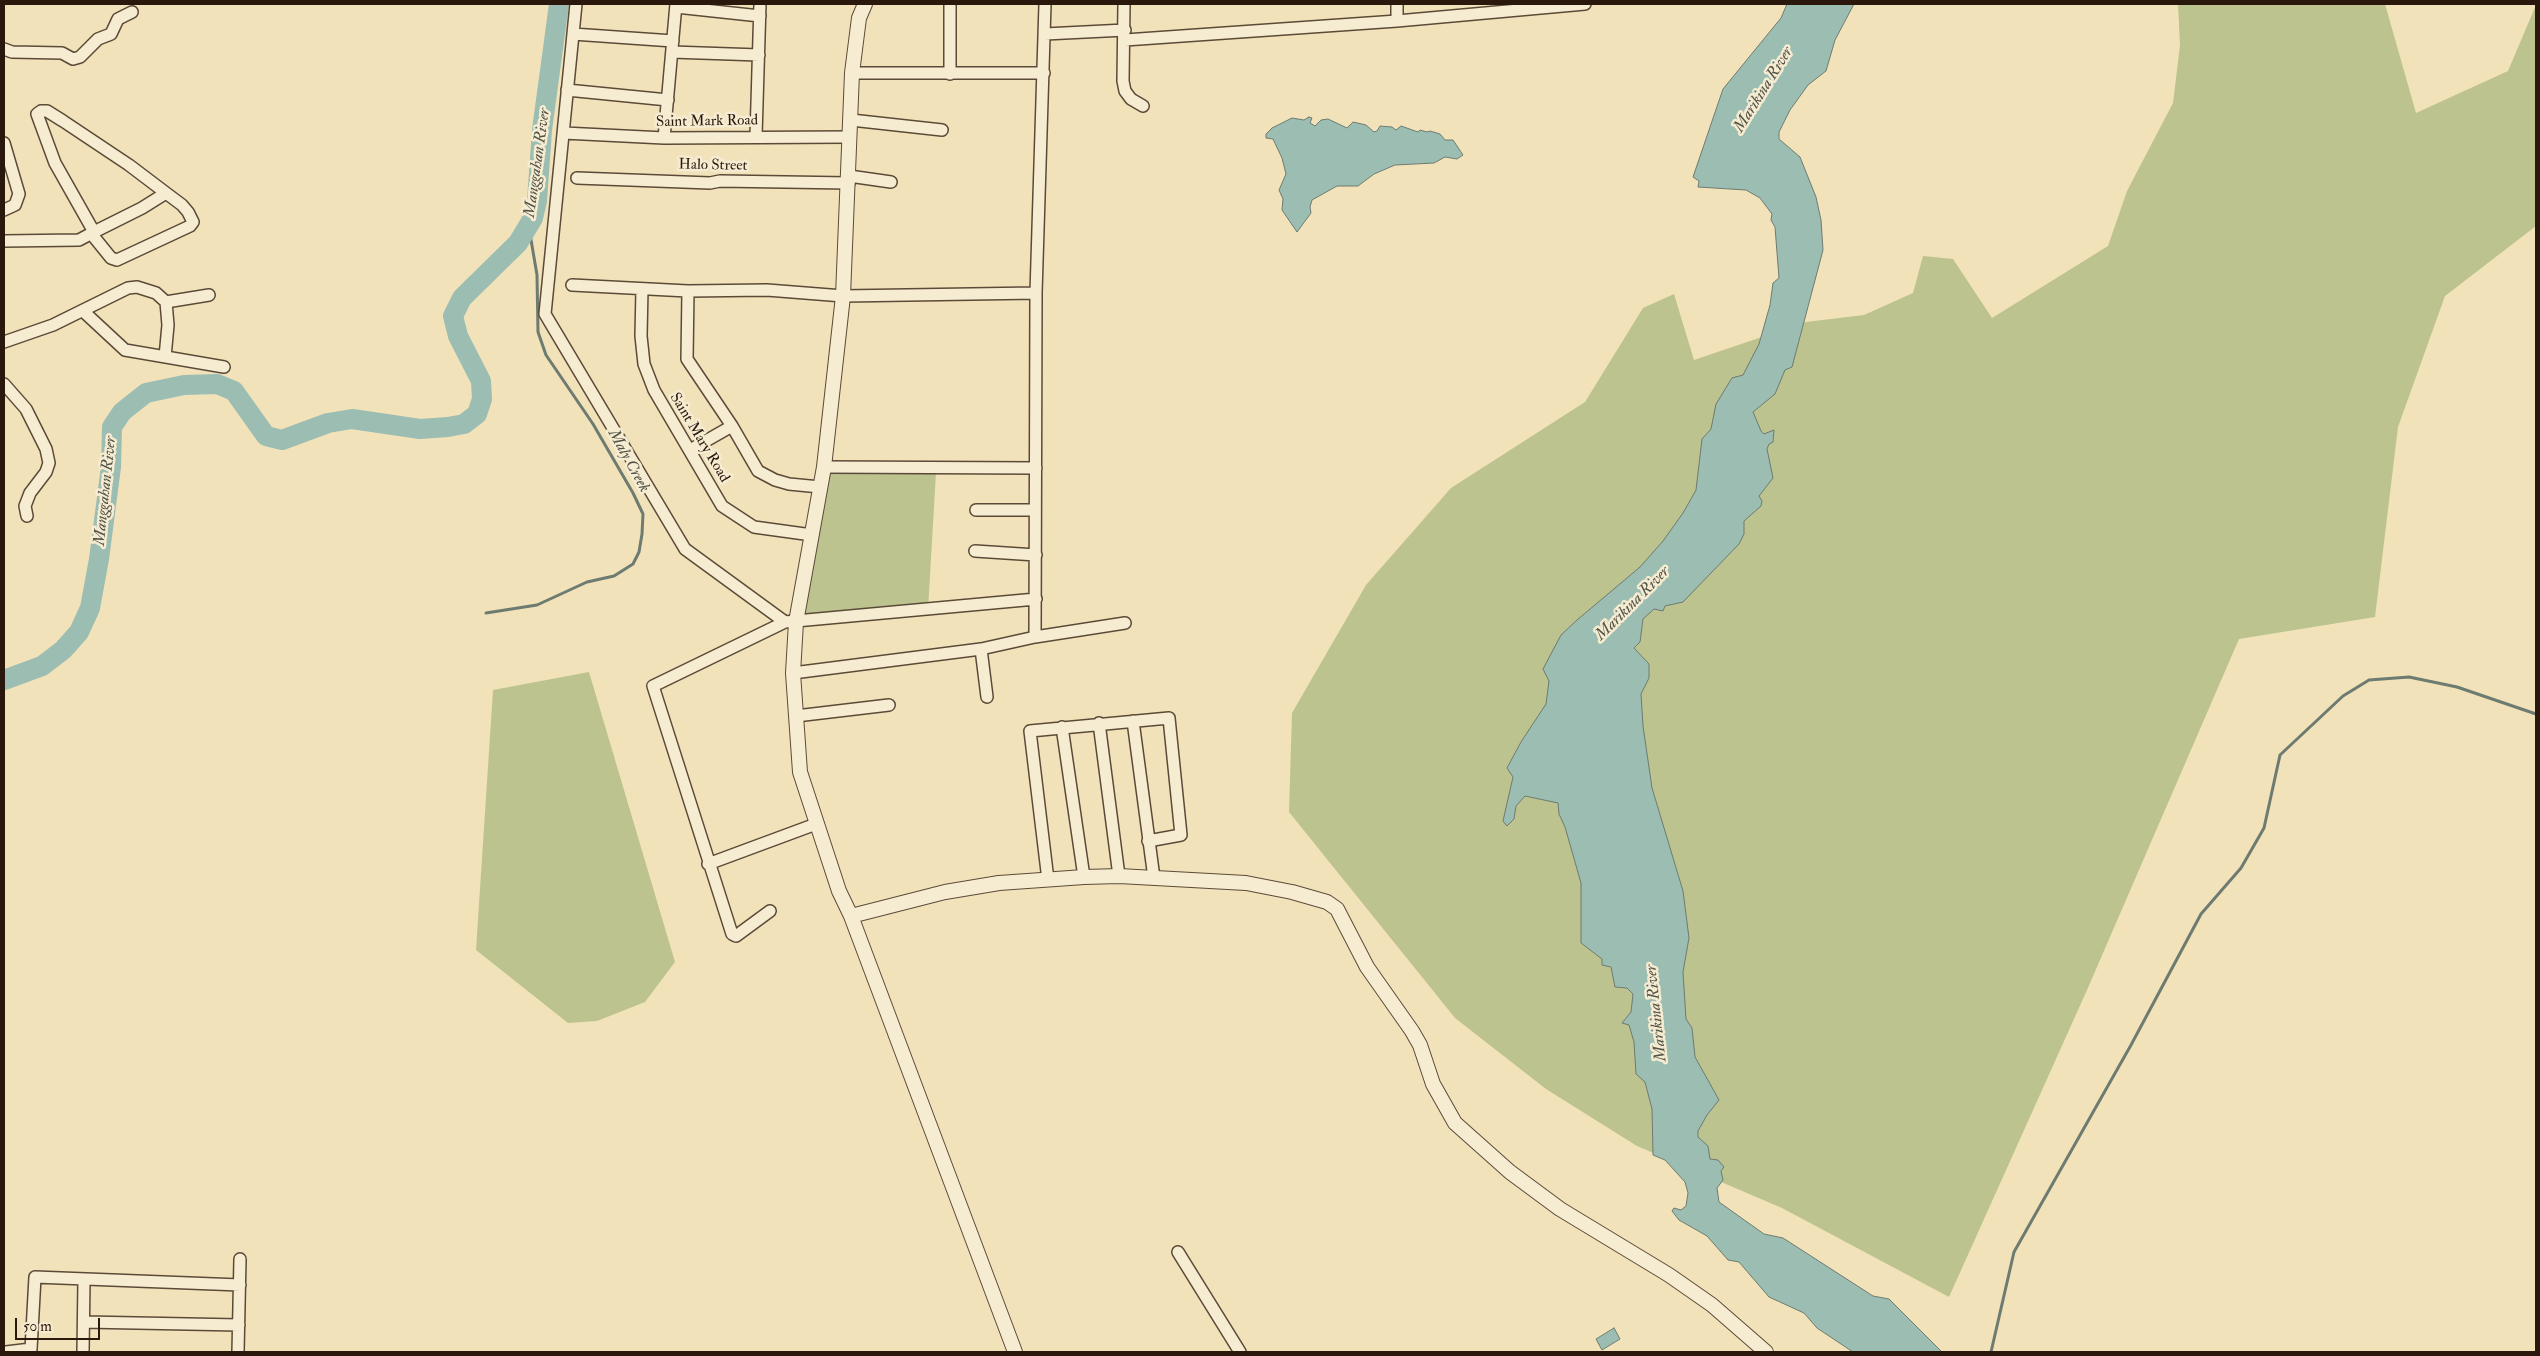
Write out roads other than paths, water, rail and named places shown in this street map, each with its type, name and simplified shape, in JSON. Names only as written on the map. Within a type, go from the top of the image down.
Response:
[{"type":"street","points":[[576,4],[545,314],[684,549],[791,622]]},
{"type":"street","points":[[756,136],[760,55],[760,4]]},
{"type":"street","points":[[865,4],[859,18],[852,72],[843,296],[824,467],[812,535],[791,622],[800,772],[839,891],[851,916],[1015,1352]]},
{"type":"street","points":[[950,4],[950,74]]},
{"type":"street","points":[[1035,637],[1036,293],[1045,4]]},
{"type":"street","points":[[1124,4],[1123,81],[1125,91],[1131,99],[1143,106]]},
{"type":"street","points":[[1397,4],[1397,21]]},
{"type":"street","points":[[1045,34],[1125,35],[1397,21],[1585,4]]},
{"type":"street","points":[[664,138],[676,5],[760,16]]},
{"type":"street","points":[[4,49],[12,52],[62,53],[67,58],[73,59],[80,57],[98,39],[111,34],[118,19],[132,12]]},
{"type":"street","points":[[573,34],[760,55]]},
{"type":"street","points":[[852,72],[1044,73]]},
{"type":"street","points":[[567,90],[668,100]]},
{"type":"street","points":[[41,111],[48,111],[129,165],[166,193],[188,212],[192,222],[190,226],[117,260],[111,258],[94,238],[94,232],[55,163],[37,114],[41,111]]},
{"type":"street","points":[[851,120],[942,130]]},
{"type":"street","name":"Saint Mark Road","points":[[564,133],[664,138],[756,136],[850,137]]},
{"type":"street","points":[[4,143],[19,194],[15,205],[4,210]]},
{"type":"street","name":"Halo Street","points":[[577,178],[710,183],[720,181],[849,179],[891,182]]},
{"type":"street","points":[[4,241],[79,240],[142,208],[166,193]]},
{"type":"street","points":[[572,285],[688,291],[767,290],[843,296],[1036,293]]},
{"type":"street","points":[[4,342],[53,325],[128,288],[146,289],[156,293],[166,302],[168,325],[165,357]]},
{"type":"street","name":"Saint Mary Road","points":[[642,289],[644,364],[654,390],[722,506],[754,527],[812,535]]},
{"type":"street","points":[[688,291],[687,359],[732,426],[758,471],[775,480],[789,484],[820,487]]},
{"type":"street","points":[[166,302],[209,295]]},
{"type":"street","points":[[83,310],[125,350],[224,367]]},
{"type":"street","points":[[5,386],[26,408],[46,449],[49,463],[46,472],[30,493],[25,506],[27,516]]},
{"type":"street","points":[[690,450],[732,426]]},
{"type":"street","points":[[824,467],[1036,468]]},
{"type":"street","points":[[976,510],[1035,510]]},
{"type":"street","points":[[975,551],[1036,555]]},
{"type":"street","points":[[770,911],[736,936],[734,935],[708,864],[653,686],[791,622],[1036,599]]},
{"type":"street","points":[[793,673],[981,649],[1035,637],[1126,623]]},
{"type":"street","points":[[981,649],[987,697]]},
{"type":"street","points":[[796,716],[889,706]]},
{"type":"street","points":[[1048,880],[1030,731],[1099,723],[1169,718],[1182,835],[1148,841]]},
{"type":"street","points":[[1133,721],[1154,878]]},
{"type":"street","points":[[1099,723],[1119,876]]},
{"type":"street","points":[[1062,727],[1084,877]]},
{"type":"street","points":[[708,864],[816,824]]},
{"type":"street","points":[[851,916],[945,892],[1000,883],[1084,877],[1119,876],[1246,883],[1292,892],[1327,902],[1337,910],[1362,959],[1394,1009],[1412,1031],[1420,1046],[1433,1084],[1454,1123],[1510,1172],[1560,1209],[1668,1274],[1712,1304],[1766,1352]]},
{"type":"street","points":[[1178,1252],[1240,1352]]},
{"type":"street","points":[[238,1352],[240,1259]]},
{"type":"street","points":[[6,1352],[31,1349],[35,1277],[240,1285]]},
{"type":"street","points":[[83,1352],[84,1280]]},
{"type":"street","points":[[84,1322],[239,1325]]},
{"type":"water","name":"Marikina River","points":[[1787,4],[1854,4],[1835,40],[1826,71],[1808,85],[1790,110],[1779,132],[1779,139],[1800,157],[1816,197],[1821,220],[1823,250],[1792,367],[1785,370],[1775,394],[1753,412],[1764,434],[1774,430],[1773,442],[1769,444],[1767,449],[1773,478],[1759,496],[1762,501],[1761,506],[1744,521],[1744,534],[1739,544],[1683,602],[1665,606],[1663,611],[1654,609],[1643,619],[1640,642],[1634,648],[1649,664],[1649,678],[1641,694],[1643,726],[1652,788],[1683,891],[1689,938],[1683,972],[1686,1019],[1692,1028],[1695,1057],[1719,1100],[1707,1115],[1698,1131],[1698,1137],[1708,1146],[1710,1159],[1718,1160],[1724,1167],[1721,1171],[1723,1180],[1717,1188],[1719,1202],[1764,1234],[1783,1238],[1873,1296],[1889,1299],[1942,1352],[1853,1352],[1817,1328],[1804,1313],[1769,1297],[1739,1262],[1728,1260],[1707,1236],[1679,1220],[1672,1211],[1674,1208],[1681,1210],[1686,1206],[1688,1193],[1685,1182],[1665,1160],[1653,1155],[1652,1109],[1645,1082],[1636,1074],[1634,1042],[1629,1025],[1622,1023],[1631,1012],[1633,994],[1627,988],[1615,987],[1611,967],[1602,965],[1602,959],[1581,943],[1581,883],[1565,827],[1559,814],[1558,803],[1525,796],[1516,806],[1514,819],[1507,826],[1503,821],[1513,777],[1507,768],[1521,742],[1546,704],[1549,681],[1543,669],[1561,635],[1640,567],[1663,541],[1683,513],[1696,490],[1702,439],[1711,429],[1716,404],[1732,378],[1743,375],[1759,344],[1770,305],[1773,283],[1779,278],[1775,227],[1771,220],[1772,214],[1760,198],[1746,190],[1698,187],[1699,181],[1693,177],[1723,89],[1781,18]]},
{"type":"water","points":[[1309,117],[1312,118],[1310,123],[1315,126],[1321,120],[1328,119],[1347,128],[1353,122],[1366,125],[1374,132],[1380,126],[1392,127],[1396,130],[1401,126],[1418,132],[1420,130],[1430,131],[1440,134],[1445,140],[1453,140],[1463,155],[1457,159],[1445,157],[1434,163],[1395,165],[1374,174],[1358,186],[1337,186],[1312,200],[1311,213],[1297,232],[1282,210],[1283,199],[1279,190],[1286,174],[1282,158],[1273,139],[1266,138],[1266,134],[1272,128],[1292,118],[1304,120]]},
{"type":"water","points":[[1614,1328],[1620,1339],[1602,1350],[1596,1339]]},
{"type":"waterway","name":"Manggahan River","points":[[4,680],[42,666],[63,650],[79,632],[90,608],[99,559],[111,467],[112,427],[122,412],[146,393],[184,385],[217,384],[234,391],[266,436],[282,440],[328,423],[352,419],[420,429],[464,424],[477,414],[482,399],[481,381],[458,336],[453,316],[462,298],[518,243],[533,218],[537,201],[542,130],[559,4]]},
{"type":"waterway","name":"Maly Creek","points":[[486,613],[537,605],[587,582],[614,576],[633,564],[639,552],[642,534],[643,514],[633,493],[593,424],[546,355],[538,332],[537,275],[529,228]]},
{"type":"waterway","points":[[1991,1352],[2014,1252],[2131,1045],[2201,914],[2241,868],[2264,828],[2280,755],[2343,696],[2369,680],[2409,677],[2457,687],[2536,714]]}]
